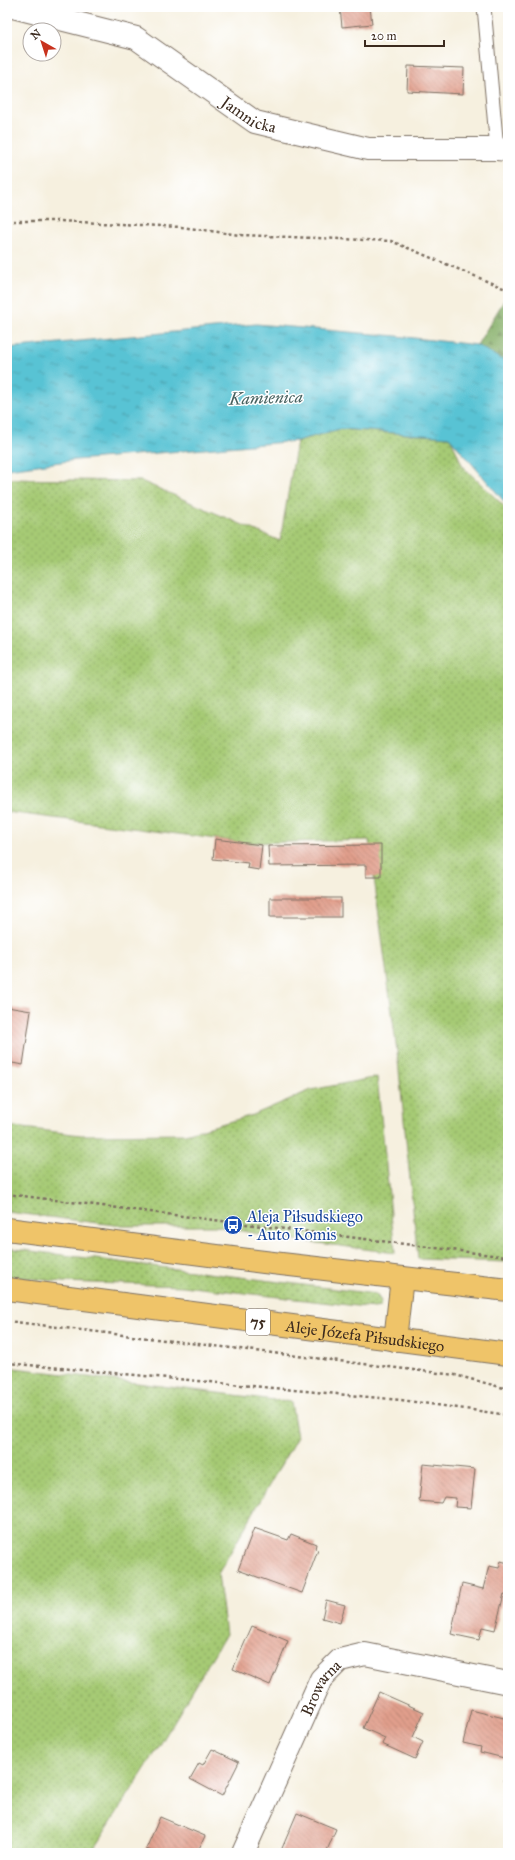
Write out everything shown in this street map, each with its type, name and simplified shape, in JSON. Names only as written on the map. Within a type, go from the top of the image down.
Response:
[{"type":"main road","points":[[7,1229],[508,1290]]},
{"type":"main road","points":[[395,1340],[402,1278]]},
{"type":"main road","name":"Aleje Józefa Piłsudskiego","points":[[7,1289],[508,1354]]},
{"type":"street","name":"Jamnicka","points":[[13,7],[136,38],[255,122],[368,149],[502,150]]},
{"type":"street","name":"Browarna","points":[[243,1853],[321,1679],[340,1660],[365,1654],[508,1683]]},
{"type":"lane","points":[[484,7],[502,150]]},
{"type":"path","points":[[7,221],[59,221],[181,227],[240,235],[391,241],[508,290]]},
{"type":"path","points":[[7,1194],[508,1257]]},
{"type":"path","points":[[7,1321],[455,1375],[508,1389]]},
{"type":"path","points":[[7,1363],[401,1400],[508,1415]]},
{"type":"green space","points":[[508,294],[508,363],[477,345]]},
{"type":"green space","points":[[340,429],[450,437],[463,467],[508,510],[508,1262],[418,1259],[397,1051],[369,840],[248,843],[7,812],[7,479],[141,481],[280,541],[297,441]]},
{"type":"green space","points":[[377,1077],[395,1253],[279,1238],[216,1226],[123,1226],[7,1212],[7,1126],[81,1135],[185,1134],[253,1115],[311,1090]]},
{"type":"green space","points":[[7,1248],[376,1294],[381,1301],[380,1307],[374,1308],[183,1286],[63,1282],[7,1276]]},
{"type":"green space","points":[[7,1367],[291,1402],[297,1437],[218,1574],[226,1634],[157,1750],[91,1853],[7,1853]]},
{"type":"water","name":"Kamienica","points":[[256,324],[396,336],[477,345],[508,363],[508,506],[449,437],[340,429],[297,441],[76,460],[7,469],[7,348]]},
{"type":"building","points":[[340,7],[370,7],[372,24],[342,27]]},
{"type":"building","points":[[408,66],[464,68],[463,94],[407,91]]},
{"type":"building","points":[[215,839],[262,845],[259,870],[247,868],[248,863],[213,859]]},
{"type":"building","points":[[381,845],[381,877],[366,877],[366,865],[269,866],[268,846]]},
{"type":"building","points":[[270,898],[341,898],[341,917],[270,917]]},
{"type":"building","points":[[7,1007],[31,1011],[23,1065],[7,1062]]},
{"type":"building","points":[[423,1464],[475,1469],[471,1508],[455,1507],[456,1498],[444,1497],[441,1503],[419,1501]]},
{"type":"building","points":[[254,1528],[288,1540],[291,1534],[316,1544],[315,1549],[318,1550],[302,1593],[238,1570]]},
{"type":"building","points":[[501,1561],[508,1563],[508,1595],[504,1594],[495,1630],[482,1627],[479,1640],[451,1634],[462,1584],[483,1589],[489,1566],[499,1568]]},
{"type":"building","points":[[326,1600],[345,1605],[340,1623],[322,1618]]},
{"type":"building","points":[[252,1626],[288,1641],[270,1685],[233,1669]]},
{"type":"building","points":[[379,1692],[424,1712],[413,1737],[423,1742],[415,1759],[382,1744],[385,1738],[363,1728]]},
{"type":"building","points":[[471,1710],[508,1719],[508,1759],[480,1752],[481,1747],[463,1743]]},
{"type":"building","points":[[212,1749],[239,1762],[222,1796],[190,1779],[199,1763],[203,1765]]},
{"type":"building","points":[[508,1764],[508,1782],[503,1781]]},
{"type":"building","points":[[297,1813],[336,1829],[326,1853],[280,1853]]},
{"type":"building","points":[[160,1817],[205,1836],[197,1853],[156,1853],[146,1849]]},
{"type":"place","name":"Aleja Piłsudskiego - Auto Komis","points":[[233,1225]]}]
